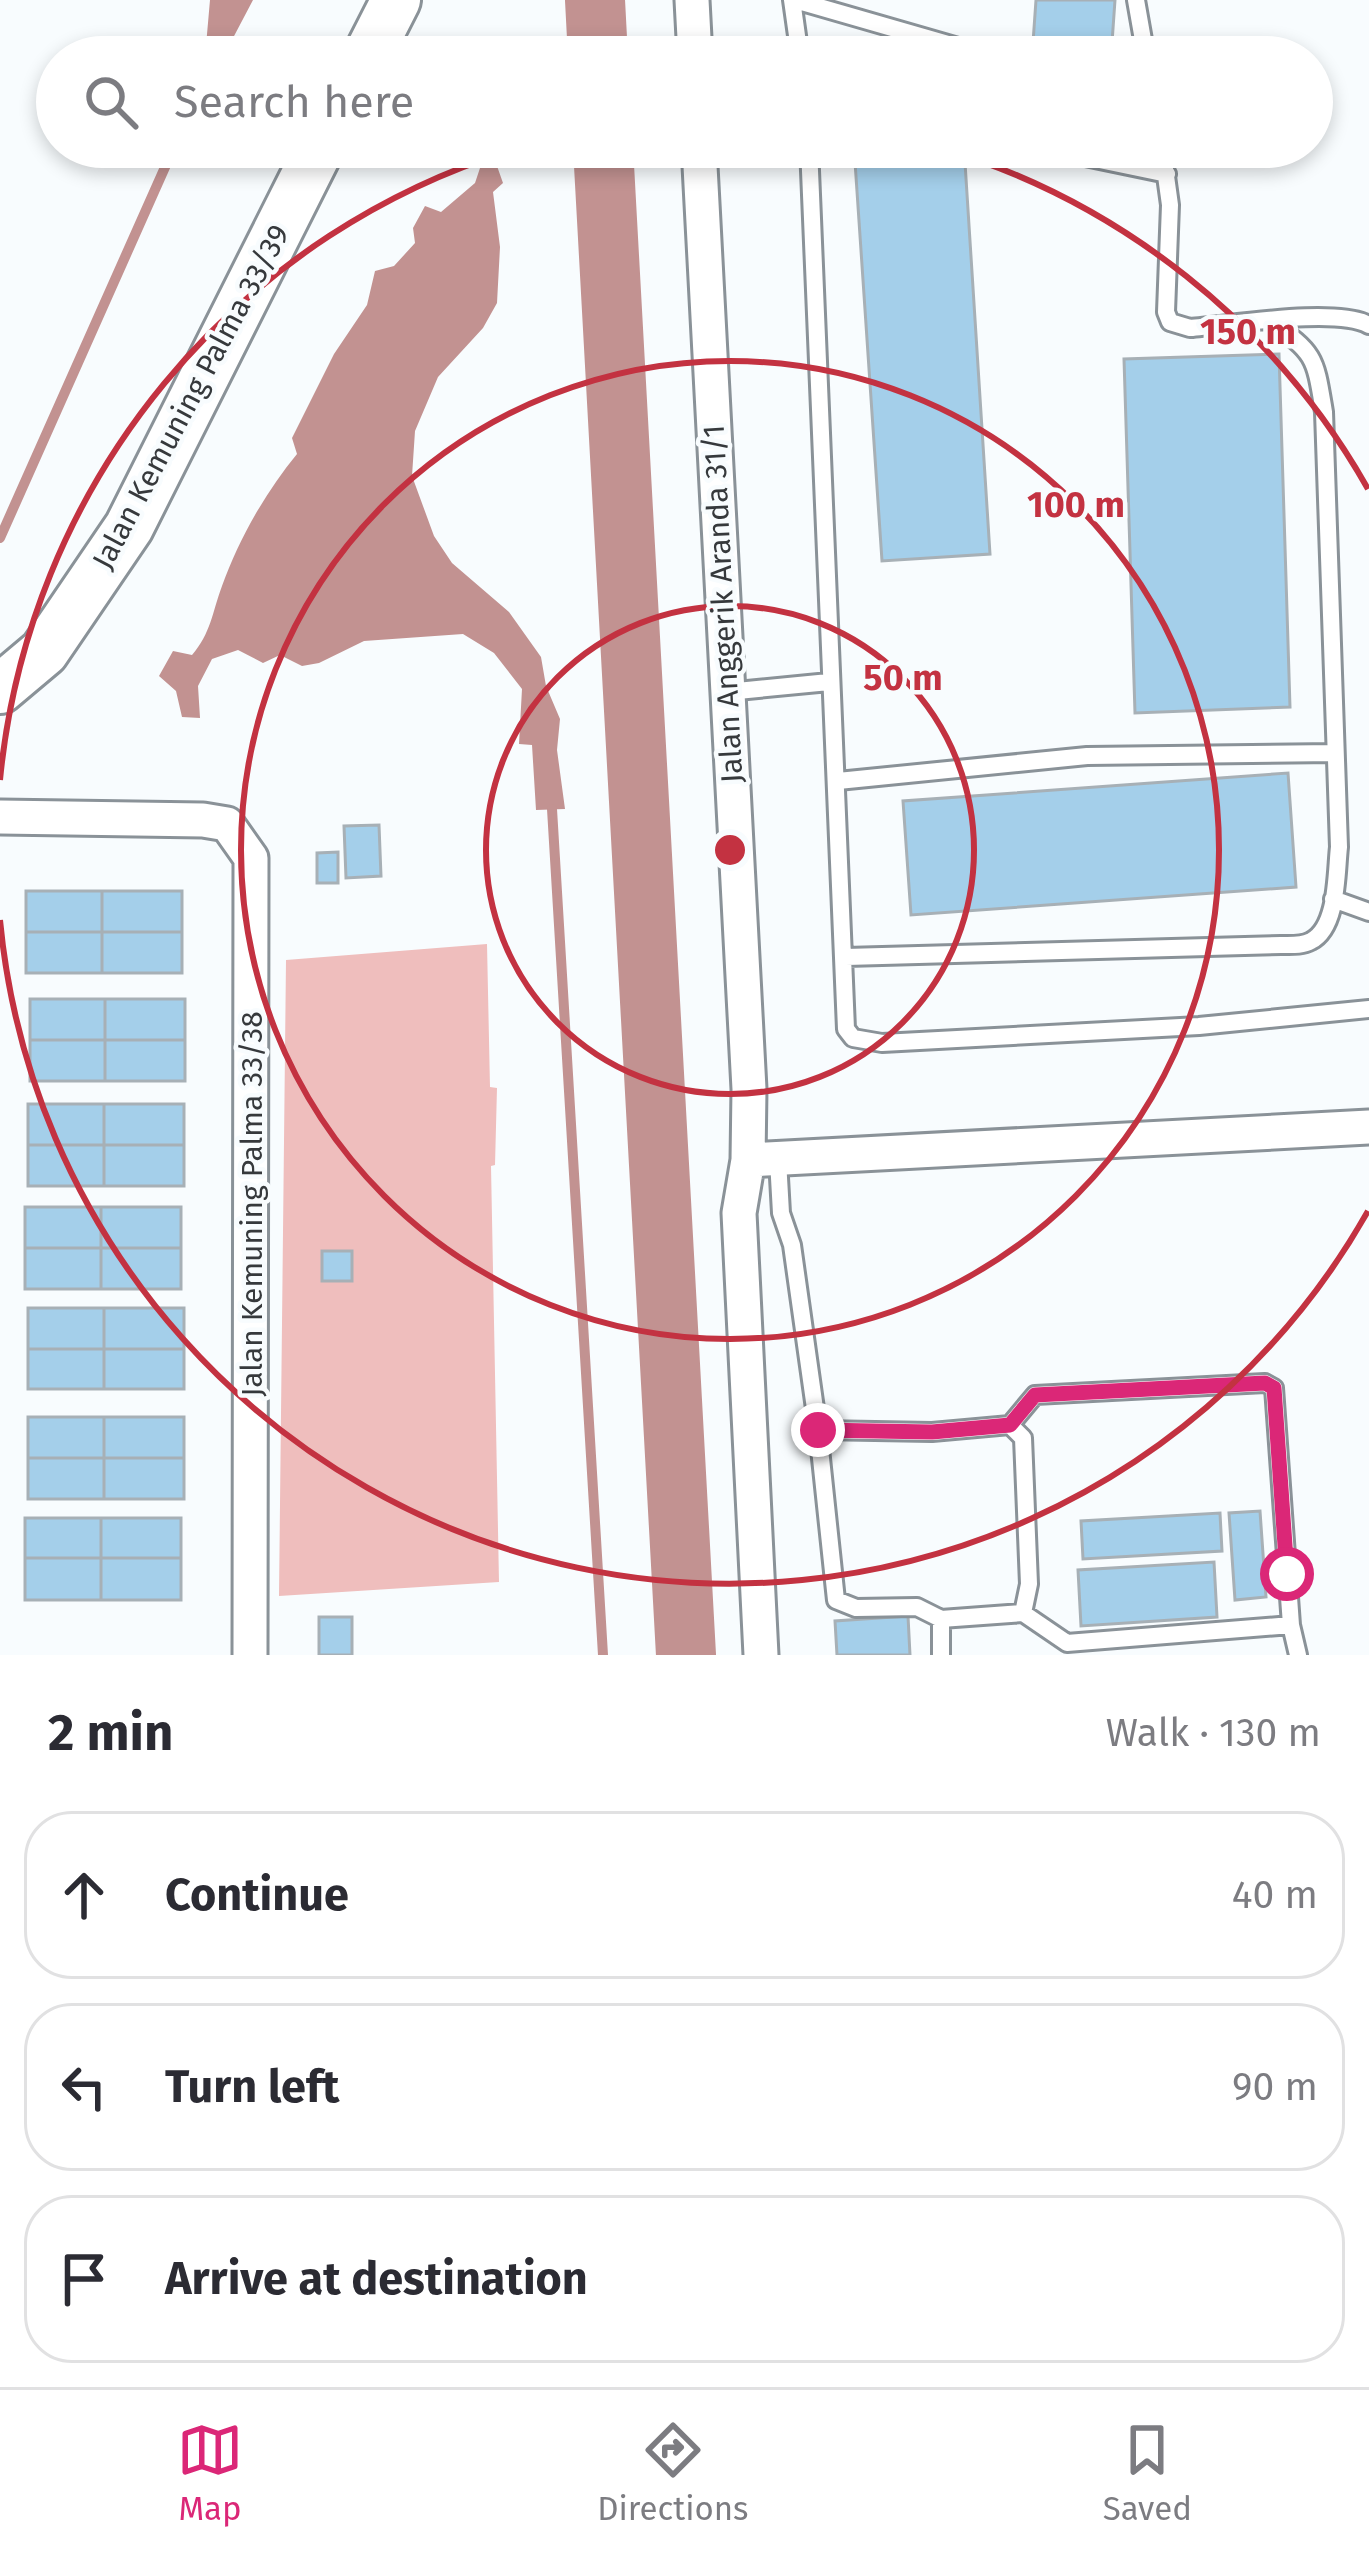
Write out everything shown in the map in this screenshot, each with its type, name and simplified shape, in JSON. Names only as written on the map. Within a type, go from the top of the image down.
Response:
[{"type":"main road","points":[[378,36],[396,0]]},
{"type":"main road","name":"Jalan Kemuning Palma 33/39","points":[[0,689],[44,652],[129,527],[309,168]]},
{"type":"street","points":[[692,0],[694,36]]},
{"type":"street","name":"Jalan Anggerik Aranda 31/1","points":[[700,168],[749,1089],[763,1160],[739,1213],[761,1655]]},
{"type":"street","name":"Jalan Kemuning Palma 33/38","points":[[0,817],[164,818],[227,824],[244,845],[253,871],[250,1655]]},
{"type":"street","points":[[763,1160],[1369,1127]]},
{"type":"lane","points":[[798,36],[794,0],[920,36]]},
{"type":"lane","points":[[1136,0],[1142,36]]},
{"type":"lane","points":[[810,168],[846,1029],[853,1038],[882,1043],[1199,1026],[1369,1009]]},
{"type":"lane","points":[[1138,168],[1167,174]]},
{"type":"lane","points":[[1166,168],[1171,205],[1167,318],[1190,328],[1326,317],[1369,325]]},
{"type":"lane","points":[[846,957],[1301,944],[1320,934],[1333,899],[1339,847],[1324,412],[1318,372],[1308,348],[1270,322]]},
{"type":"lane","points":[[727,692],[829,682]]},
{"type":"lane","points":[[838,781],[1087,756],[1335,752]]},
{"type":"lane","points":[[1333,899],[1369,912]]},
{"type":"lane","points":[[763,1160],[792,1245],[836,1600],[856,1608],[917,1607],[941,1619],[1023,1613],[1067,1643],[1291,1624]]},
{"type":"lane","points":[[818,1430],[932,1432],[1010,1425],[1035,1395],[1265,1383],[1274,1388],[1291,1624],[1298,1655]]},
{"type":"lane","points":[[1010,1425],[1023,1438],[1029,1584],[1023,1613]]},
{"type":"lane","points":[[941,1619],[941,1655]]},
{"type":"shaded area","points":[[210,0],[253,0],[234,36],[207,36]]},
{"type":"shaded area","points":[[480,168],[498,168],[503,183],[493,192],[500,247],[497,303],[483,328],[438,377],[415,431],[412,476],[434,536],[452,563],[509,612],[541,657],[546,686],[560,719],[557,750],[565,809],[536,810],[532,745],[519,744],[522,689],[494,653],[463,634],[364,641],[302,666],[280,655],[263,663],[238,650],[212,659],[198,686],[200,718],[182,717],[176,691],[159,676],[173,651],[192,655],[203,639],[245,534],[297,454],[292,438],[334,354],[367,305],[375,271],[394,266],[415,243],[413,228],[425,206],[441,212],[475,183]]},
{"type":"shaded area","points":[[487,944],[490,1087],[497,1088],[495,1165],[491,1166],[499,1582],[279,1596],[286,960]]},
{"type":"building","points":[[1036,0],[1115,0],[1112,36],[1033,36]]},
{"type":"building","points":[[855,168],[965,168],[990,554],[882,561]]},
{"type":"building","points":[[1279,354],[1290,707],[1135,713],[1124,359]]},
{"type":"building","points":[[1288,773],[1296,887],[911,915],[903,801]]},
{"type":"building","points":[[379,825],[381,876],[346,878],[344,826]]},
{"type":"building","points":[[338,852],[338,883],[317,883],[317,853]]},
{"type":"building","points":[[26,891],[102,891],[102,932],[26,932]]},
{"type":"building","points":[[102,891],[182,891],[182,932],[102,932]]},
{"type":"building","points":[[26,932],[102,932],[102,973],[26,973]]},
{"type":"building","points":[[102,932],[182,932],[182,973],[102,973]]},
{"type":"building","points":[[30,999],[105,999],[105,1040],[30,1040]]},
{"type":"building","points":[[105,999],[185,999],[185,1040],[105,1040]]},
{"type":"building","points":[[30,1040],[105,1040],[105,1081],[30,1081]]},
{"type":"building","points":[[105,1040],[185,1040],[185,1081],[105,1081]]},
{"type":"building","points":[[28,1104],[104,1104],[104,1145],[28,1145]]},
{"type":"building","points":[[104,1104],[184,1104],[184,1145],[104,1145]]},
{"type":"building","points":[[28,1145],[104,1145],[104,1186],[28,1186]]},
{"type":"building","points":[[104,1145],[184,1145],[184,1186],[104,1186]]},
{"type":"building","points":[[25,1207],[101,1207],[101,1248],[25,1248]]},
{"type":"building","points":[[101,1207],[181,1207],[181,1248],[101,1248]]},
{"type":"building","points":[[25,1248],[101,1248],[101,1289],[25,1289]]},
{"type":"building","points":[[101,1248],[181,1248],[181,1289],[101,1289]]},
{"type":"building","points":[[322,1251],[352,1251],[352,1281],[322,1281]]},
{"type":"building","points":[[28,1308],[104,1308],[104,1349],[28,1349]]},
{"type":"building","points":[[104,1308],[184,1308],[184,1349],[104,1349]]},
{"type":"building","points":[[28,1349],[104,1349],[104,1389],[28,1389]]},
{"type":"building","points":[[104,1349],[184,1349],[184,1389],[104,1389]]},
{"type":"building","points":[[28,1417],[104,1417],[104,1458],[28,1458]]},
{"type":"building","points":[[104,1417],[184,1417],[184,1458],[104,1458]]},
{"type":"building","points":[[28,1458],[104,1458],[104,1499],[28,1499]]},
{"type":"building","points":[[104,1458],[184,1458],[184,1499],[104,1499]]},
{"type":"building","points":[[1260,1511],[1266,1597],[1235,1600],[1229,1513]]},
{"type":"building","points":[[1220,1513],[1222,1551],[1083,1559],[1081,1521]]},
{"type":"building","points":[[25,1518],[101,1518],[101,1558],[25,1558]]},
{"type":"building","points":[[101,1518],[181,1518],[181,1558],[101,1558]]},
{"type":"building","points":[[25,1558],[101,1558],[101,1600],[25,1600]]},
{"type":"building","points":[[101,1558],[181,1558],[181,1600],[101,1600]]},
{"type":"building","points":[[1214,1562],[1217,1617],[1081,1626],[1078,1570]]},
{"type":"building","points":[[908,1616],[910,1655],[837,1655],[835,1621]]},
{"type":"building","points":[[319,1617],[352,1617],[352,1655],[319,1655]]},
{"type":"waterway","points":[[595,0],[597,36]]},
{"type":"waterway","points":[[0,538],[165,168]]},
{"type":"waterway","points":[[604,168],[686,1655]]},
{"type":"waterway","points":[[552,809],[603,1655]]},
{"type":"route","points":[[818,1430],[932,1432],[1010,1425],[1035,1395],[1265,1383],[1274,1388],[1287,1574]]}]
